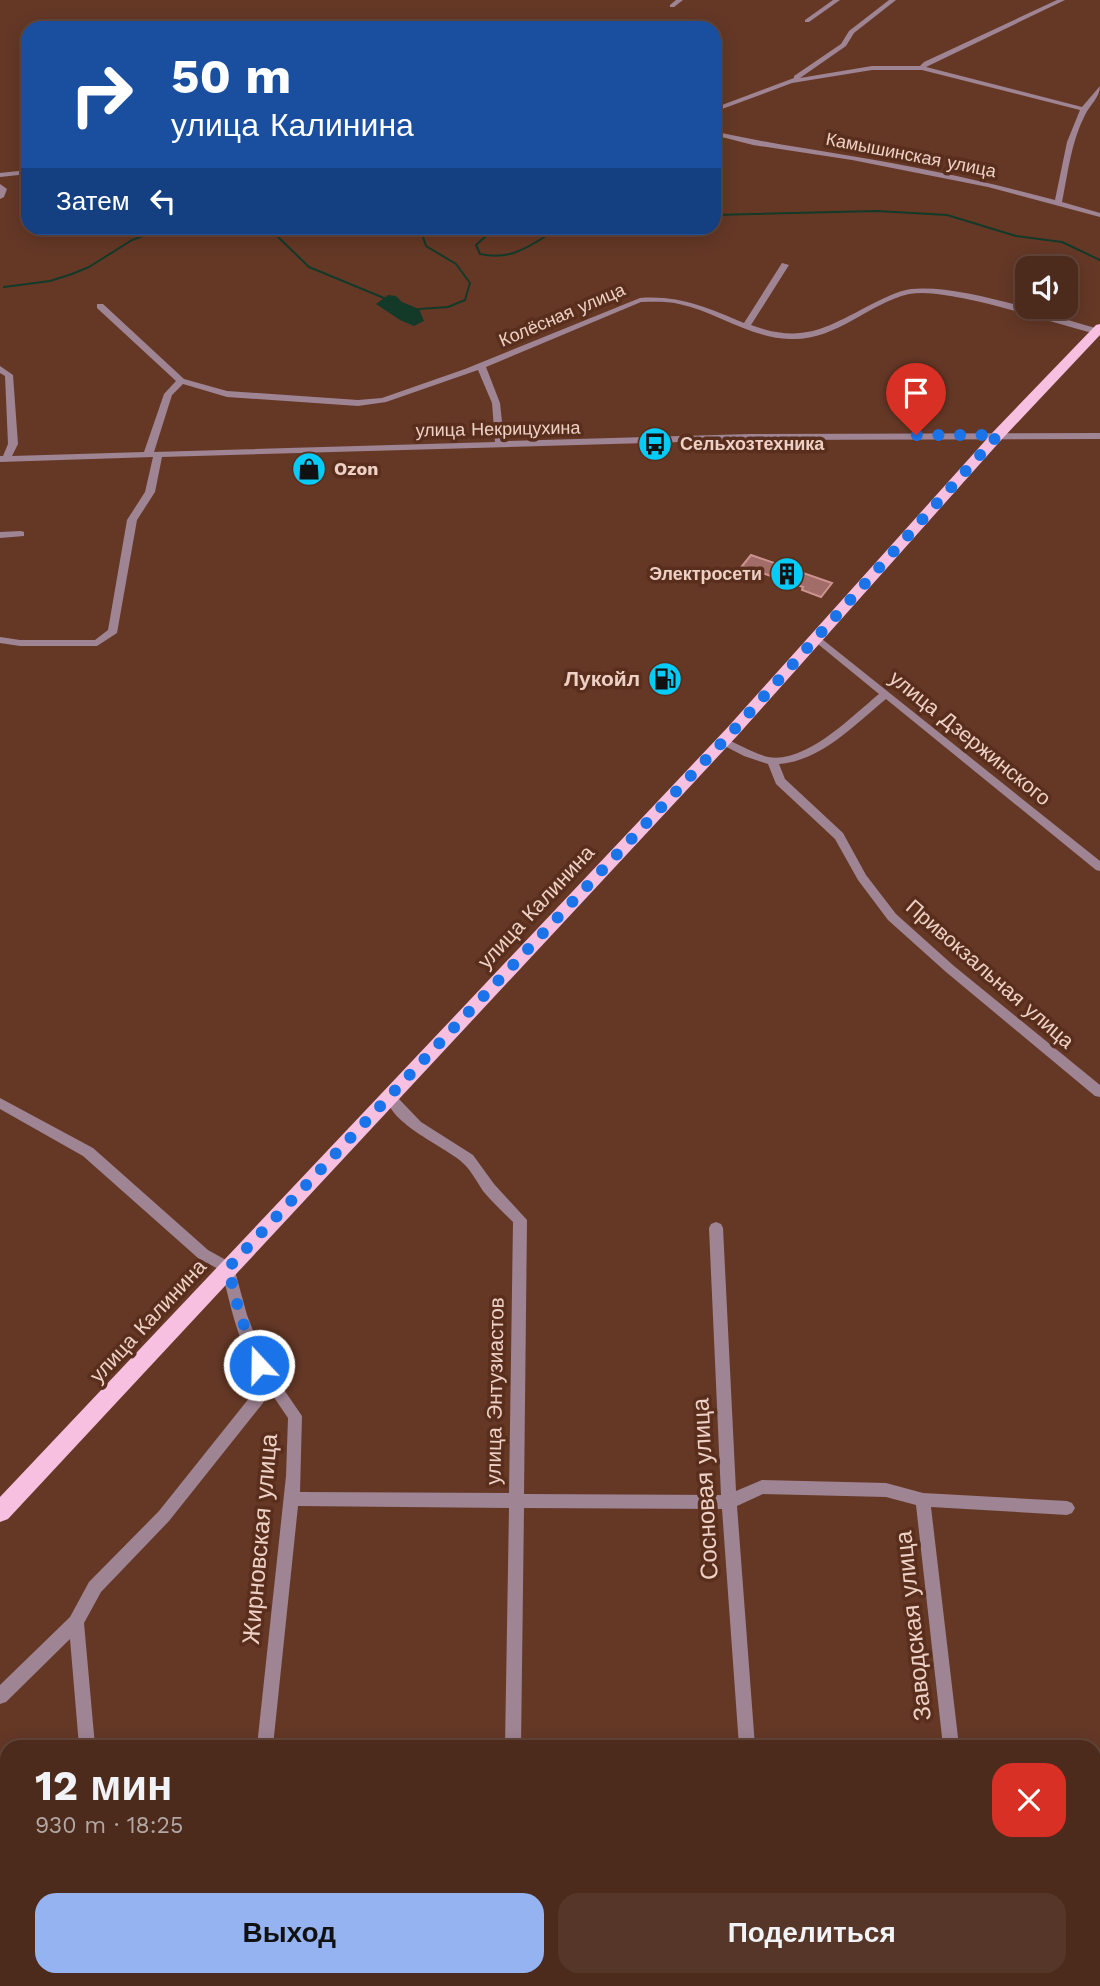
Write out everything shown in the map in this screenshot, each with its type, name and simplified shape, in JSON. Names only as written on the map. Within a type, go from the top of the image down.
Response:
[{"type":"main road","name":"улица Калинина","points":[[0,1512],[722,742],[998,435],[1098,330]]},
{"type":"street","points":[[672,6],[680,0]]},
{"type":"street","points":[[807,21],[837,0]]},
{"type":"street","points":[[791,81],[844,45],[851,32],[893,0]]},
{"type":"street","points":[[922,68],[926,63],[1062,0]]},
{"type":"street","points":[[721,107],[791,81],[872,68],[922,68],[1083,109]]},
{"type":"street","points":[[1058,203],[1073,128],[1083,109],[1100,88]]},
{"type":"street","name":"Камышинская улица","points":[[721,135],[753,143],[852,158],[989,185],[1100,215]]},
{"type":"street","points":[[0,175],[21,173]]},
{"type":"street","points":[[0,186],[3,189],[0,197]]},
{"type":"street","points":[[747,325],[785,265]]},
{"type":"street","name":"Колёсная улица","points":[[100,306],[181,381],[227,394],[358,403],[383,400],[481,366],[649,298],[680,299],[787,337],[810,336],[909,292],[969,298],[1098,330]]},
{"type":"street","points":[[481,366],[496,402],[500,444]]},
{"type":"street","points":[[0,369],[9,375],[13,444],[3,459]]},
{"type":"street","points":[[0,640],[20,643],[97,643],[113,631],[132,520],[150,492],[153,455],[168,394],[181,381]]},
{"type":"street","name":"улица Некрицухина","points":[[3,459],[750,437],[1100,436]]},
{"type":"street","points":[[0,535],[22,534]]},
{"type":"street","name":"улица Дзержинского","points":[[817,638],[1100,867]]},
{"type":"street","points":[[722,742],[772,761],[796,759],[815,749],[885,694]]},
{"type":"street","name":"Привокзальная улица","points":[[772,761],[780,781],[839,836],[862,877],[892,917],[1100,1092]]},
{"type":"street","name":"улица Энтузиастов","points":[[393,1093],[393,1101],[415,1126],[468,1159],[489,1188],[520,1220],[513,1740]]},
{"type":"street","points":[[0,1103],[88,1152],[203,1254],[228,1268]]},
{"type":"street","name":"Сосновая улица","points":[[716,1228],[729,1502],[747,1740]]},
{"type":"street","name":"Жирновская улица","points":[[228,1268],[240,1315],[259,1365],[295,1416],[292,1499],[266,1740]]},
{"type":"street","points":[[0,1696],[76,1622],[95,1587],[164,1516],[271,1382]]},
{"type":"street","points":[[292,1499],[729,1502],[762,1487],[886,1490],[923,1500],[1067,1508]]},
{"type":"street","name":"Заводская улица","points":[[923,1500],[950,1740]]},
{"type":"street","points":[[76,1622],[86,1740]]},
{"type":"shaded area","points":[[388,295],[396,296],[402,302],[419,309],[424,321],[414,326],[376,304]]},
{"type":"building","name":"Электросети","points":[[751,555],[832,583],[821,597],[802,590],[803,587],[742,566]]},
{"type":"waterway","points":[[721,215],[877,211],[947,215],[1016,236],[1062,242],[1100,260]]},
{"type":"waterway","points":[[4,287],[50,281],[72,274],[146,235]]},
{"type":"waterway","points":[[276,235],[309,267],[384,298]]},
{"type":"waterway","points":[[419,309],[448,307],[465,300],[470,283],[456,264],[426,246],[422,235]]},
{"type":"waterway","points":[[487,235],[476,245],[480,254],[490,256],[507,255],[523,249],[546,235]]},
{"type":"place","name":"Сельхозтехника","points":[[655,444]]},
{"type":"place","name":"Ozon","points":[[309,469]]},
{"type":"place","name":"Электросети","points":[[787,574]]},
{"type":"place","name":"Лукойл","points":[[665,679]]},
{"type":"route","points":[[259,1365],[240,1315],[228,1268],[732,732],[998,435],[916,435]]}]
